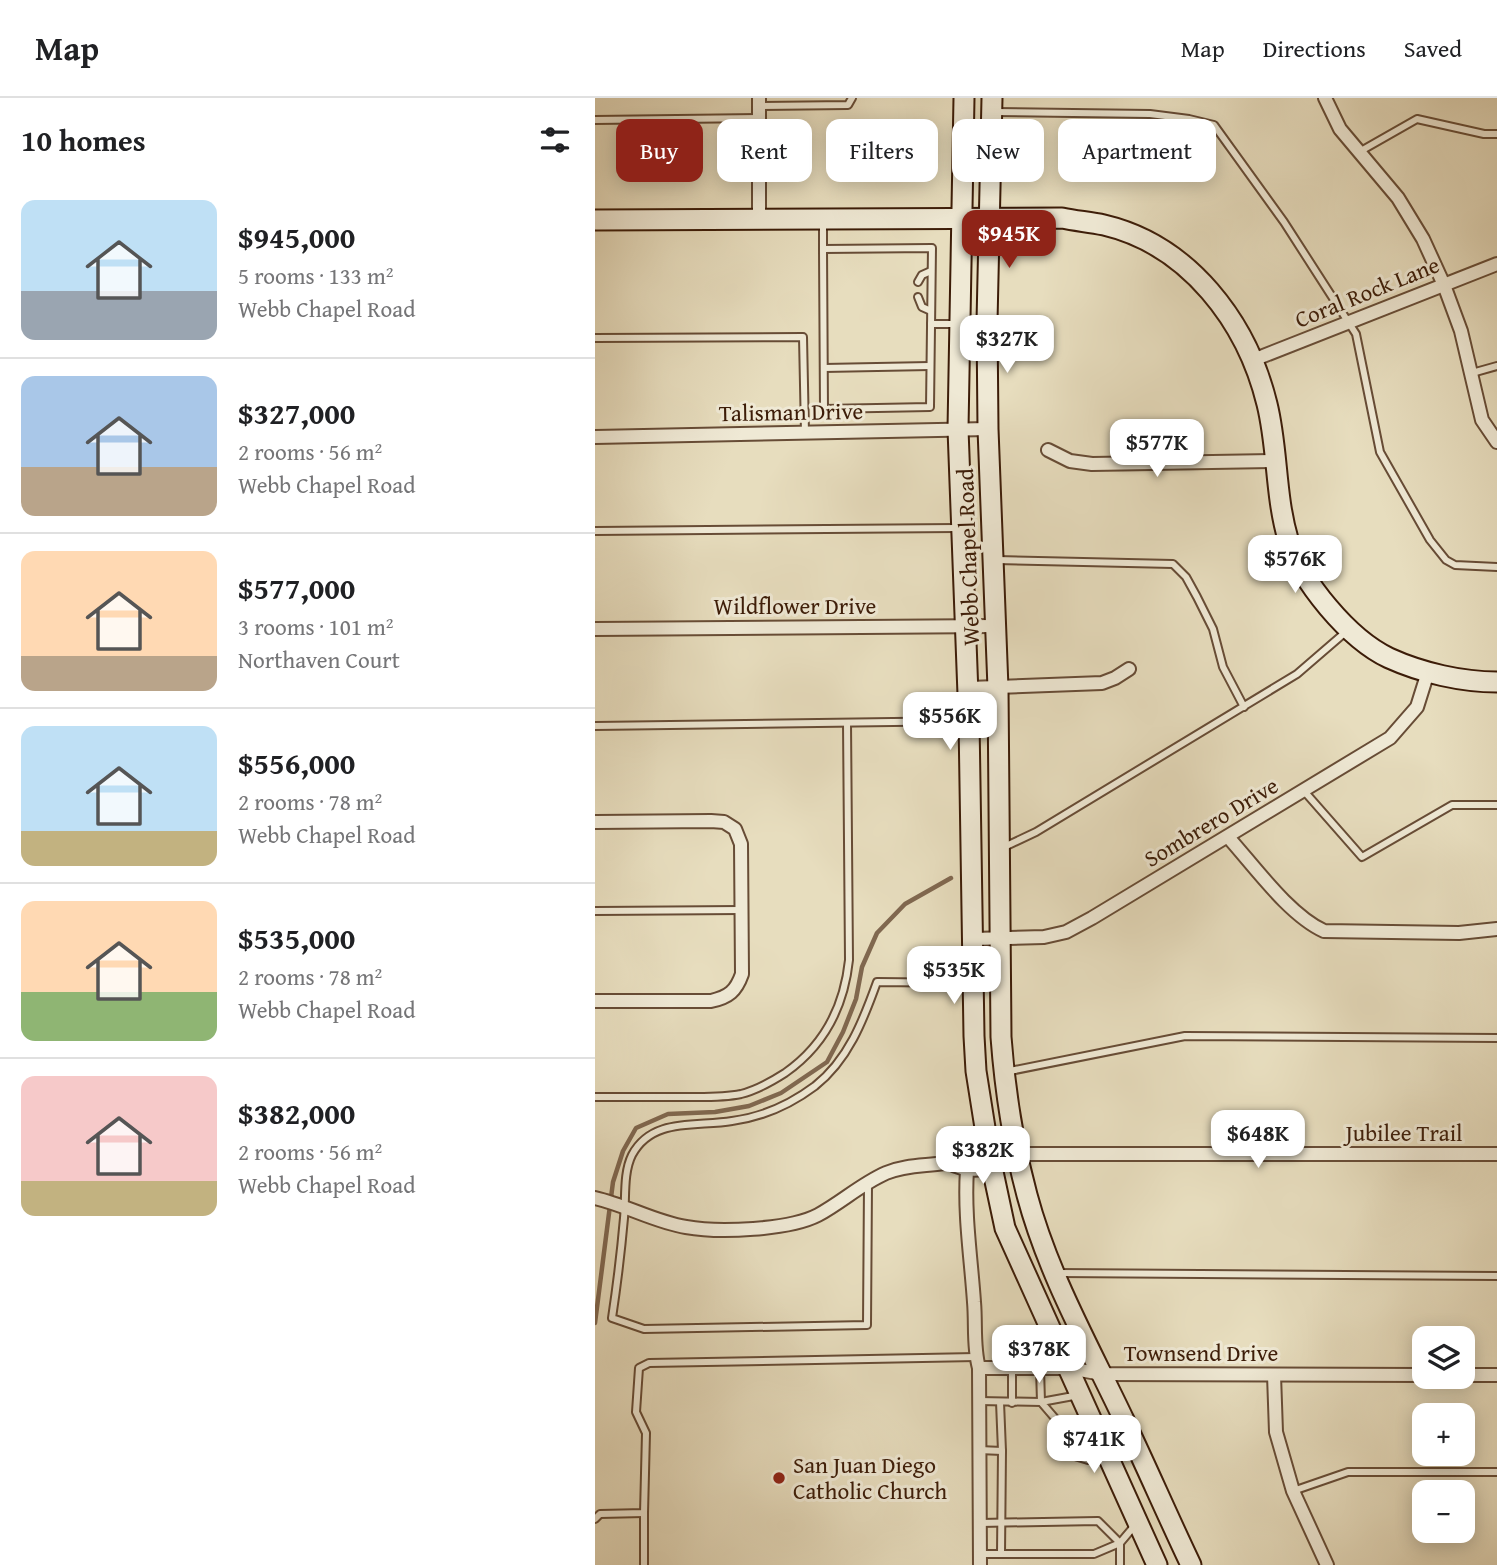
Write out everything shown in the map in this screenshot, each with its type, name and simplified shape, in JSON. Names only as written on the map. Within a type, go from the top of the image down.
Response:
[{"type":"main road","name":"Webb Chapel Road","points":[[964,98],[958,429],[969,721],[976,1071],[990,1160],[1005,1228],[1157,1565]]},
{"type":"main road","name":"Webb Chapel Road","points":[[992,105],[987,322],[988,429],[998,688],[1003,1073],[1027,1197],[1055,1273],[1077,1326],[1191,1565]]},
{"type":"main road","points":[[595,220],[1062,218],[1105,225],[1137,237],[1172,257],[1197,277],[1225,308],[1253,360],[1267,404],[1280,504],[1289,542],[1320,597],[1350,629],[1388,657],[1428,672],[1479,682],[1497,682]]},
{"type":"main road","points":[[1137,1523],[1165,1510]]},
{"type":"street","points":[[1325,98],[1340,129],[1398,198],[1423,239],[1461,331],[1482,420],[1497,442]]},
{"type":"street","points":[[759,107],[759,218]]},
{"type":"street","name":"Coral Rock Lane","points":[[1253,360],[1497,264]]},
{"type":"street","name":"Talisman Drive","points":[[595,438],[988,429]]},
{"type":"street","points":[[1048,450],[1070,461],[1093,464],[1276,461]]},
{"type":"street","name":"Wildflower Drive","points":[[595,629],[995,626]]},
{"type":"street","points":[[968,688],[1102,683],[1129,669]]},
{"type":"street","name":"Sombrero Drive","points":[[974,939],[1044,937],[1066,932],[1228,837],[1389,738],[1417,706],[1428,672]]},
{"type":"street","points":[[595,822],[711,821],[724,822],[735,829],[741,845],[743,974],[738,987],[726,997],[711,1001],[595,1001]]},
{"type":"street","points":[[1228,837],[1308,924],[1324,931],[1459,933],[1497,929]]},
{"type":"street","name":"Jubilee Trail","points":[[990,1160],[1017,1154],[1497,1154]]},
{"type":"street","points":[[599,1199],[688,1228],[778,1227],[795,1224],[819,1214],[887,1173],[916,1165],[947,1162],[955,1158],[990,1160]]},
{"type":"street","points":[[947,1162],[967,1170],[990,1160]]},
{"type":"street","points":[[967,1170],[967,1235],[974,1298],[979,1401],[980,1559]]},
{"type":"street","name":"Townsend Drive","points":[[977,1362],[1012,1368],[1069,1368],[1102,1374],[1412,1375]]},
{"type":"street","points":[[1274,1375],[1276,1432],[1293,1491],[1327,1565]]},
{"type":"street","points":[[1475,1375],[1497,1375]]},
{"type":"lane","points":[[595,120],[759,107],[848,105],[852,98]]},
{"type":"lane","points":[[992,105],[1150,114],[1214,125],[1284,222],[1356,334],[1380,452],[1430,540],[1446,560],[1455,565],[1497,567]]},
{"type":"lane","points":[[1359,152],[1417,119],[1484,134],[1497,134]]},
{"type":"lane","points":[[823,218],[823,249],[824,368],[824,409],[930,407],[932,247],[823,249]]},
{"type":"lane","points":[[918,282],[922,275],[932,271]]},
{"type":"lane","points":[[918,297],[922,307],[931,312]]},
{"type":"lane","points":[[931,324],[960,324]]},
{"type":"lane","points":[[595,338],[803,337],[805,433]]},
{"type":"lane","points":[[824,368],[930,366]]},
{"type":"lane","points":[[1471,373],[1497,366]]},
{"type":"lane","points":[[595,531],[963,528]]},
{"type":"lane","points":[[993,560],[1173,564],[1186,577],[1213,629],[1223,667],[1244,707]]},
{"type":"lane","points":[[1001,849],[1036,832],[1297,674],[1350,629]]},
{"type":"lane","points":[[595,726],[969,721]]},
{"type":"lane","points":[[595,1097],[716,1097],[742,1094],[768,1084],[796,1065],[817,1046],[840,1006],[849,960],[847,723]]},
{"type":"lane","points":[[1304,791],[1361,857],[1452,805],[1497,805]]},
{"type":"lane","points":[[595,911],[741,910]]},
{"type":"lane","points":[[869,1182],[867,1325],[644,1329],[612,1318],[620,1206],[631,1157],[641,1142],[654,1132],[670,1126],[731,1122],[772,1111],[816,1085],[838,1062],[855,1038],[877,982],[974,983]]},
{"type":"lane","points":[[1003,1073],[1185,1036],[1497,1038]]},
{"type":"lane","points":[[1055,1273],[1497,1276]]},
{"type":"lane","points":[[644,1565],[646,1433],[636,1412],[639,1368],[649,1363],[977,1362]]},
{"type":"lane","points":[[1012,1368],[1012,1403]]},
{"type":"lane","points":[[1040,1368],[1041,1402],[1059,1423],[1068,1454],[1088,1460],[1106,1451]]},
{"type":"lane","points":[[979,1401],[1041,1402],[1080,1394]]},
{"type":"lane","points":[[1000,1402],[1001,1554]]},
{"type":"lane","points":[[979,1450],[1002,1451]]},
{"type":"lane","points":[[1293,1491],[1348,1472],[1497,1472]]},
{"type":"lane","points":[[595,1519],[600,1514],[644,1513]]},
{"type":"lane","points":[[980,1523],[1098,1521],[1120,1543],[1120,1565]]},
{"type":"lane","points":[[980,1559],[1001,1554],[1094,1554],[1120,1543],[1137,1523]]},
{"type":"waterway","points":[[595,1323],[613,1182],[623,1151],[636,1128],[668,1114],[715,1112],[749,1106],[781,1093],[827,1062],[856,999],[862,967],[877,933],[905,904],[951,878]]},
{"type":"place","name":"San Juan Diego Catholic Church","points":[[779,1478]]}]
